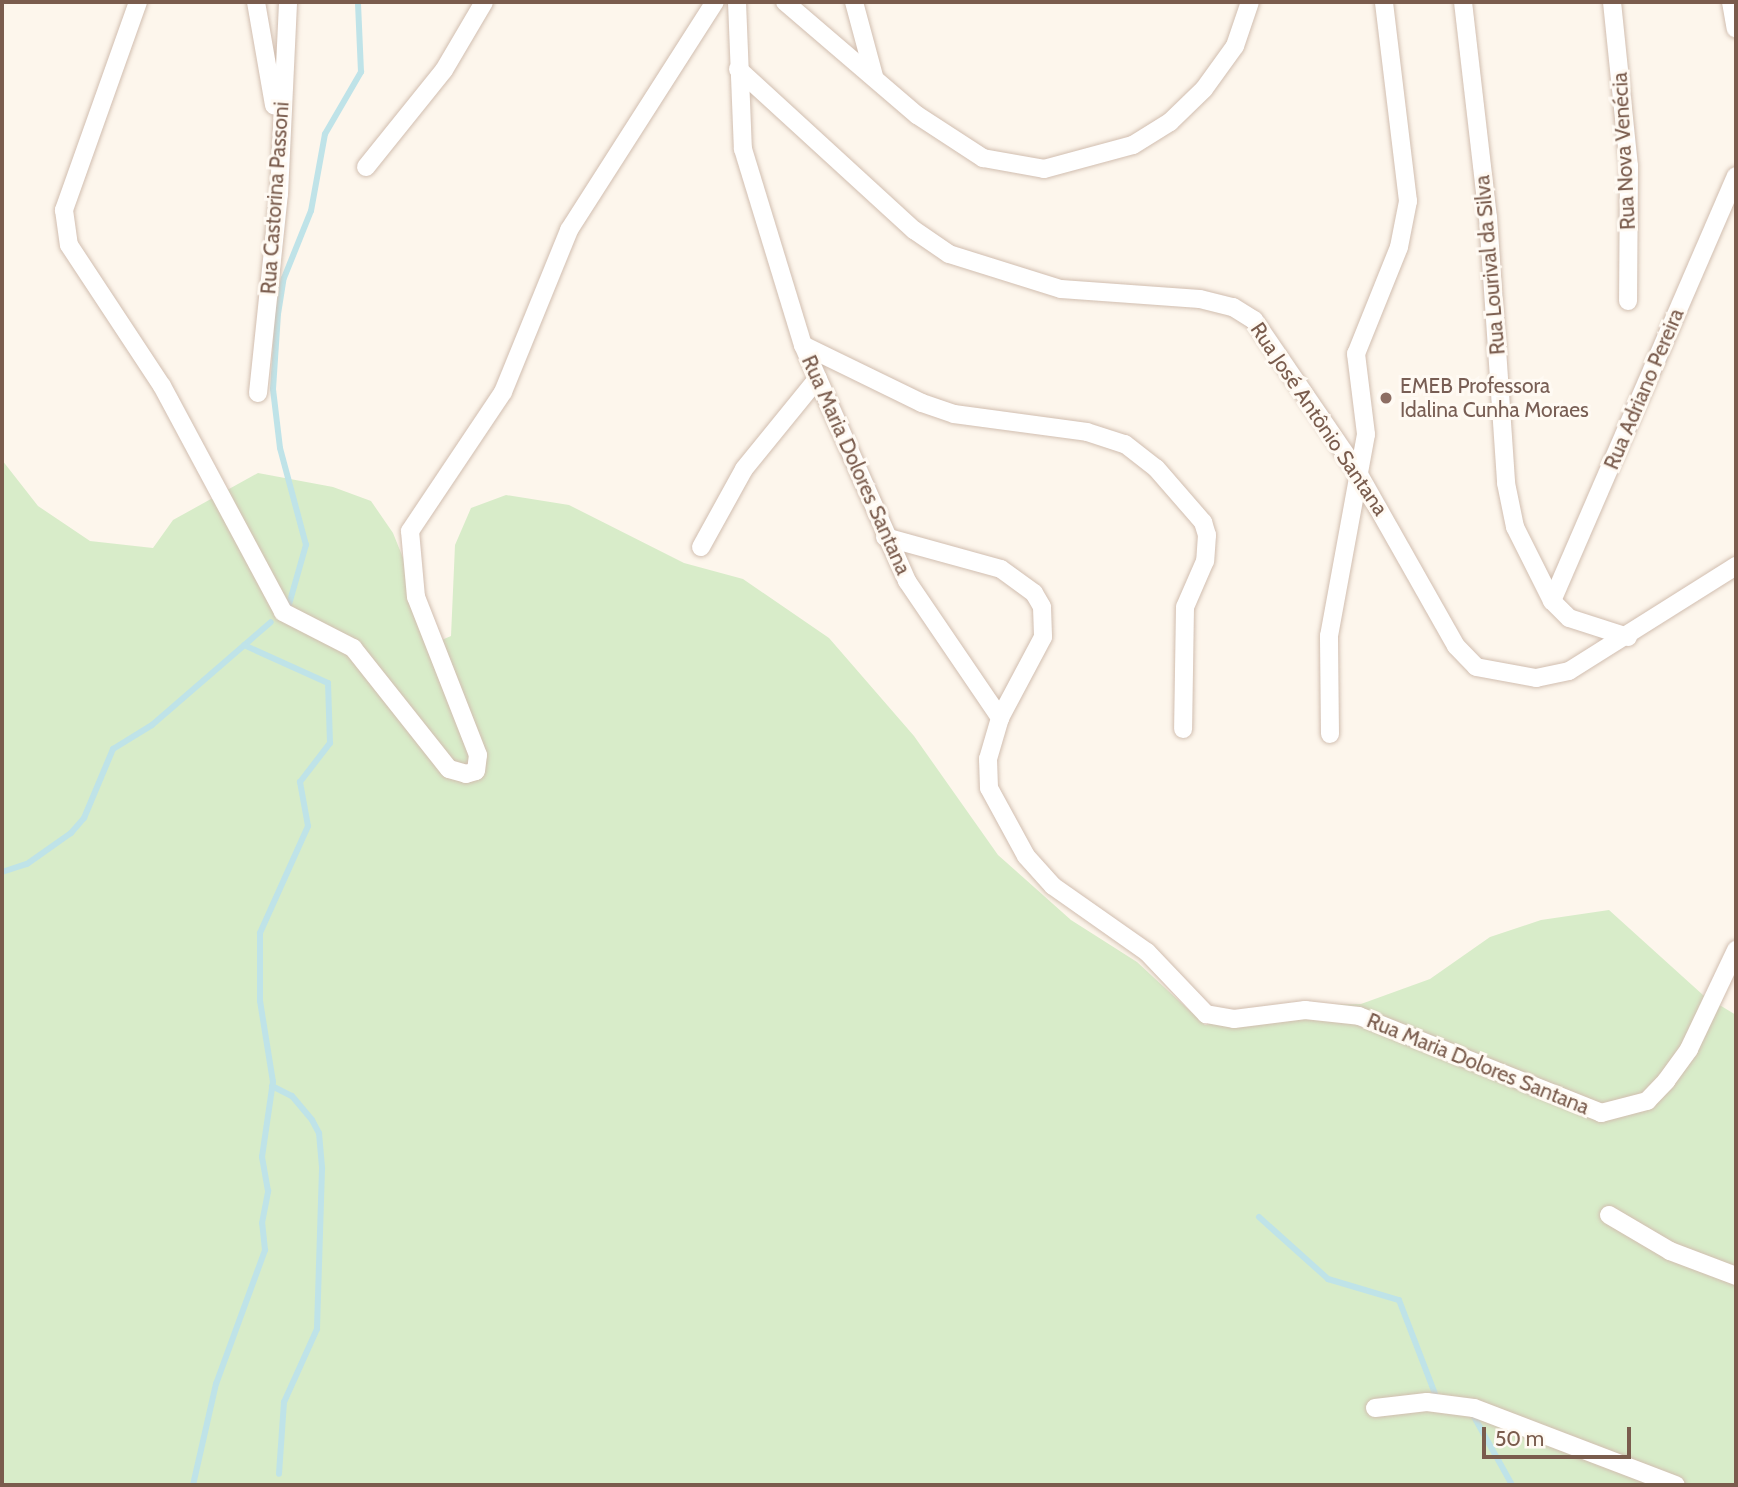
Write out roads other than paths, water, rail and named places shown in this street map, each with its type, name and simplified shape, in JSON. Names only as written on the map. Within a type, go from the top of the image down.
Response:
[{"type":"street","points":[[138,2],[64,210],[69,245],[162,386],[283,612],[353,648],[449,769],[467,774],[476,771],[478,755],[416,597],[410,531],[503,392],[569,230],[715,2]]},
{"type":"street","points":[[256,2],[279,134]]},
{"type":"street","name":"Rua Castorina Passoni","points":[[258,393],[288,2]]},
{"type":"street","points":[[366,167],[444,70],[484,2]]},
{"type":"street","name":"Rua Maria Dolores Santana","points":[[737,2],[738,113],[751,189],[803,345],[906,581],[1000,718],[988,759],[989,788],[998,813],[1026,856],[1053,886],[1147,953],[1206,1014],[1234,1019],[1305,1010],[1359,1016],[1601,1113],[1647,1101],[1666,1081],[1689,1049],[1736,950]]},
{"type":"street","points":[[785,2],[917,115],[983,158],[1012,167],[1069,164],[1133,145],[1170,122],[1204,89],[1235,46],[1250,2]]},
{"type":"street","points":[[855,2],[874,77]]},
{"type":"street","points":[[1330,734],[1329,636],[1357,471],[1366,434],[1356,354],[1399,247],[1408,201],[1384,2]]},
{"type":"street","name":"Rua Lourival da Silva","points":[[1463,2],[1488,217],[1506,483],[1515,527],[1552,601],[1569,618],[1628,637]]},
{"type":"street","name":"Rua Nova Venécia","points":[[1612,2],[1629,166],[1628,301]]},
{"type":"street","points":[[1731,2],[1736,29]]},
{"type":"street","name":"Rua José Antônio Santana","points":[[738,69],[904,221],[949,254],[1061,289],[1200,299],[1233,307],[1254,320],[1357,471],[1455,646],[1476,667],[1536,678],[1569,671],[1628,637],[1736,566]]},
{"type":"street","name":"Rua Adriano Pereira","points":[[1552,601],[1736,176]]},
{"type":"street","points":[[803,345],[922,403],[954,414],[1087,432],[1125,444],[1156,468],[1203,522],[1207,535],[1205,561],[1185,607],[1183,729]]},
{"type":"street","points":[[701,547],[744,469],[818,378]]},
{"type":"street","points":[[885,537],[1001,569],[1034,593],[1042,607],[1043,637],[1000,718]]},
{"type":"street","points":[[1609,1215],[1671,1251],[1736,1276]]},
{"type":"street","points":[[1375,1408],[1427,1402],[1474,1408],[1676,1485]]},
{"type":"waterway","points":[[288,608],[306,545],[280,448],[273,389],[278,314],[284,278],[311,211],[325,134],[361,72],[358,2]]},
{"type":"waterway","points":[[2,872],[27,864],[71,833],[84,818],[113,749],[152,725],[271,622]]},
{"type":"waterway","points":[[193,1485],[216,1384],[265,1250],[262,1223],[268,1191],[262,1157],[273,1082],[260,1001],[260,933],[308,826],[300,782],[330,743],[328,683],[244,645]]},
{"type":"waterway","points":[[272,1086],[292,1096],[312,1120],[319,1133],[322,1169],[317,1329],[284,1402],[279,1474]]},
{"type":"waterway","points":[[1259,1217],[1328,1279],[1399,1300],[1435,1394]]},
{"type":"waterway","points":[[1472,1413],[1512,1485]]},
{"type":"place","name":"EMEB Professora Idalina Cunha Moraes","points":[[1386,398]]}]
